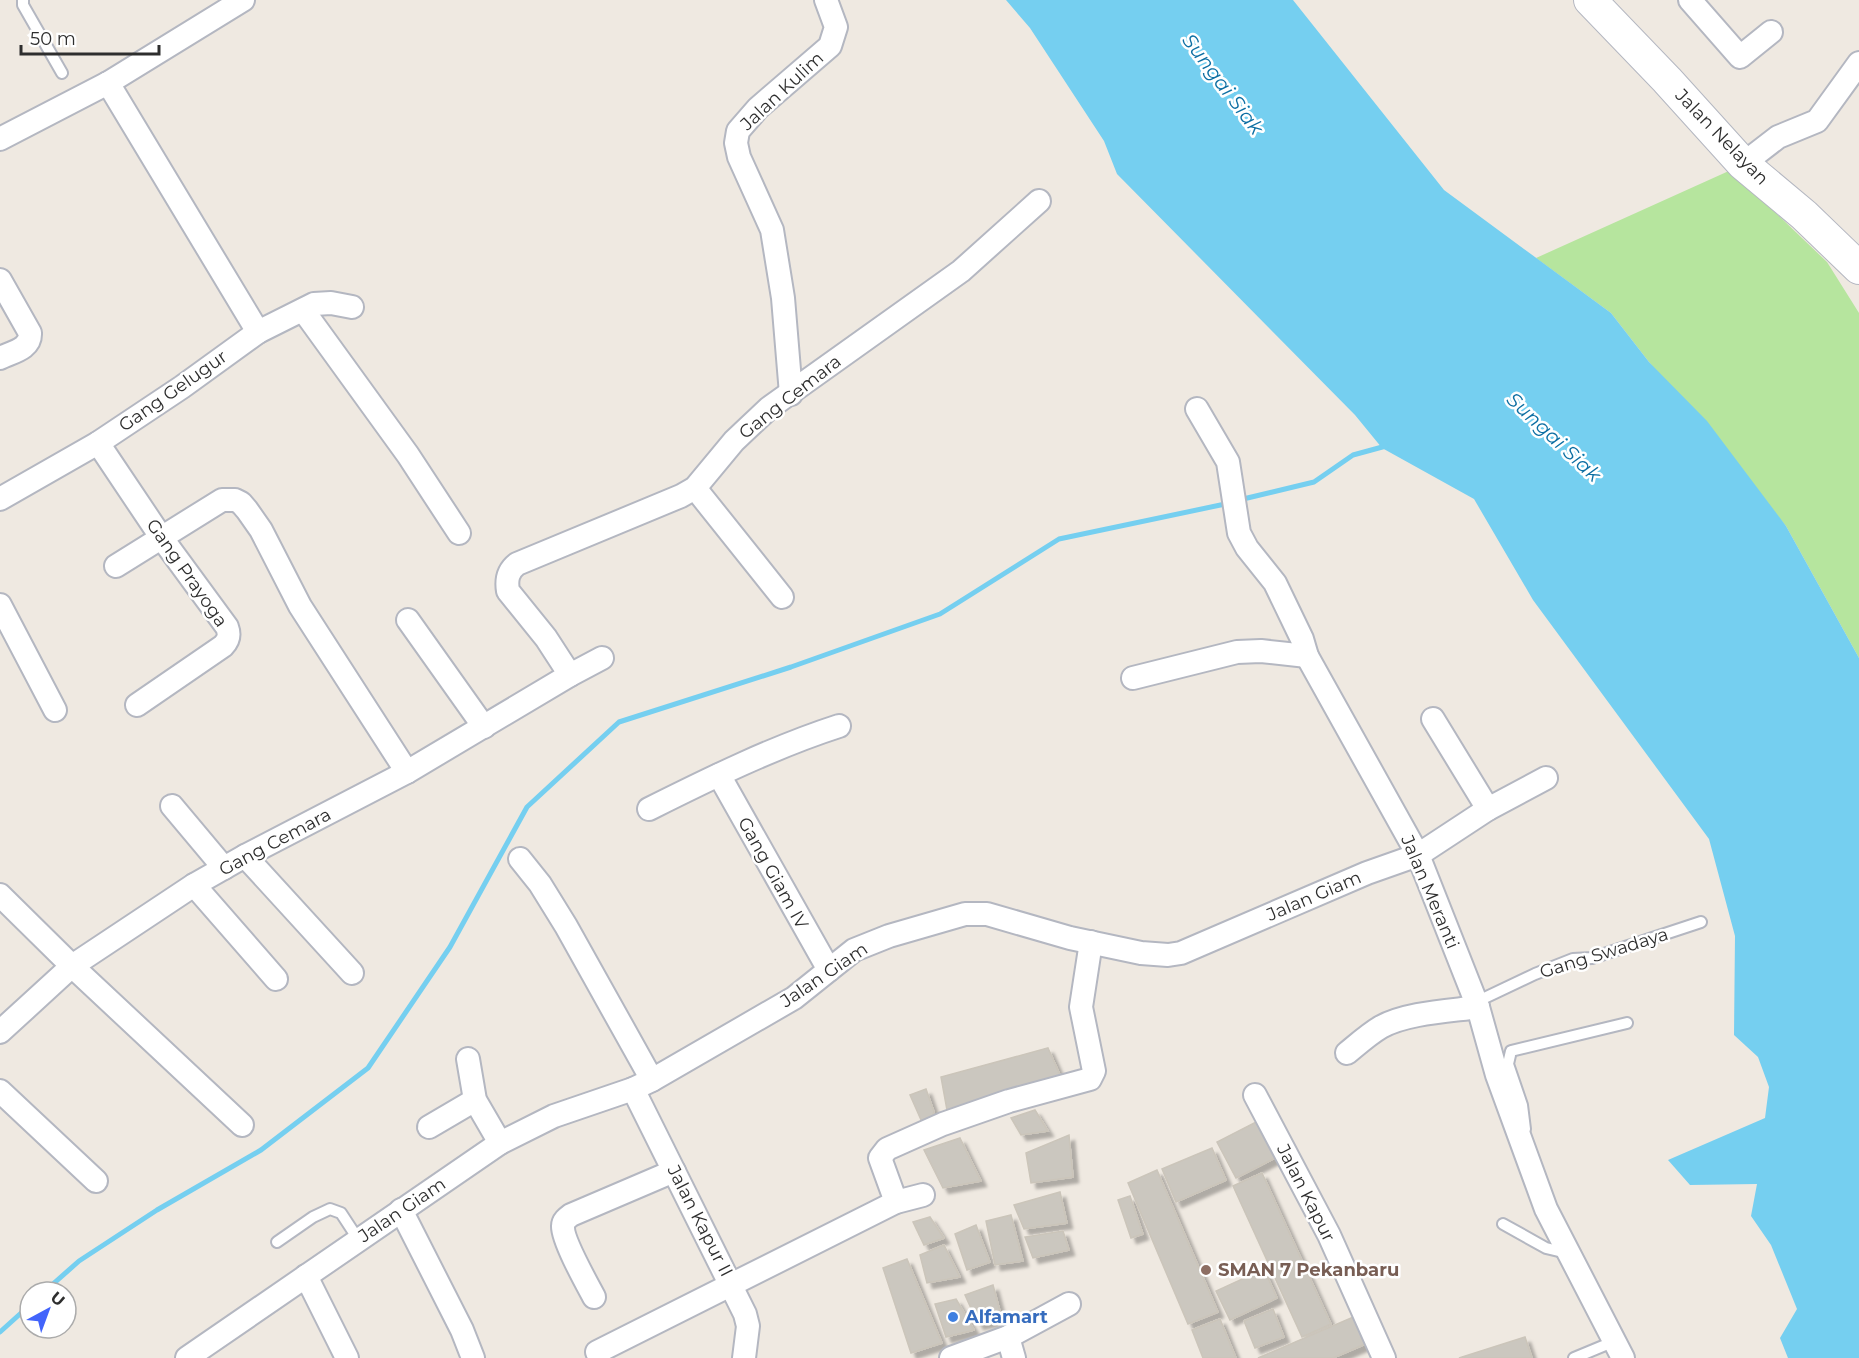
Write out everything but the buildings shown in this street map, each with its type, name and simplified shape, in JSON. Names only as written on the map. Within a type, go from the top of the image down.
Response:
[{"type":"main road","name":"Jalan Nelayan","points":[[1590,0],[1743,164],[1804,215],[1859,268]]},
{"type":"street","points":[[0,139],[108,83],[243,0]]},
{"type":"street","name":"Jalan Kulim","points":[[791,394],[783,298],[772,230],[739,157],[736,143],[738,131],[758,108],[830,46],[836,27],[825,0]]},
{"type":"street","points":[[1690,0],[1740,57],[1771,32]]},
{"type":"street","points":[[1743,164],[1778,137],[1817,121],[1859,63]]},
{"type":"street","points":[[108,83],[258,332]]},
{"type":"street","name":"Gang Cemara","points":[[570,675],[546,638],[508,591],[507,584],[511,569],[517,564],[681,496],[695,488],[734,441],[769,408],[961,271],[1039,201]]},
{"type":"street","points":[[0,280],[31,338],[24,347],[0,358]]},
{"type":"street","name":"Gang Gelugur","points":[[0,499],[98,443],[182,387],[258,332],[314,304],[352,307]]},
{"type":"street","points":[[303,310],[408,455],[459,533]]},
{"type":"street","name":"Jalan Meranti","points":[[1197,409],[1228,462],[1239,533],[1247,548],[1275,583],[1302,639],[1307,656],[1418,855],[1477,1004],[1497,1074],[1546,1209],[1619,1349]]},
{"type":"street","name":"Gang Prayoga","points":[[98,443],[161,537],[227,627],[229,638],[223,646],[136,705]]},
{"type":"street","points":[[695,488],[782,597]]},
{"type":"street","points":[[116,566],[222,500],[230,499],[241,503],[261,530],[300,606],[407,772]]},
{"type":"street","points":[[0,605],[55,710]]},
{"type":"street","points":[[408,620],[484,727]]},
{"type":"street","points":[[1132,678],[1237,652],[1261,651],[1307,656]]},
{"type":"street","name":"Gang Cemara","points":[[0,1032],[72,966],[195,885],[245,856],[407,772],[602,658]]},
{"type":"street","points":[[1433,719],[1488,809]]},
{"type":"street","points":[[649,809],[804,737],[839,726]]},
{"type":"street","name":"Gang Giam IV","points":[[719,775],[829,970]]},
{"type":"street","name":"Jalan Giam","points":[[187,1358],[500,1143],[554,1116],[642,1084],[794,998],[854,950],[870,943],[965,914],[987,914],[1091,942],[1155,955],[1181,953],[1357,877],[1418,855],[1488,809],[1546,778]]},
{"type":"street","points":[[171,806],[224,868]]},
{"type":"street","points":[[245,856],[352,973]]},
{"type":"street","name":"Jalan Kapur II","points":[[519,860],[540,884],[566,926],[642,1084],[674,1171],[748,1321],[744,1358]]},
{"type":"street","points":[[195,885],[276,979]]},
{"type":"street","points":[[0,895],[72,966],[242,1125]]},
{"type":"street","points":[[896,1202],[880,1158],[887,1149],[954,1120],[1009,1101],[1087,1080],[1092,1076],[1094,1071],[1081,1007],[1091,942]]},
{"type":"street","points":[[1347,1053],[1376,1030],[1390,1023],[1477,1004]]},
{"type":"street","points":[[468,1059],[475,1100],[500,1143]]},
{"type":"street","points":[[0,1091],[96,1181]]},
{"type":"street","name":"Jalan Kapur","points":[[1255,1095],[1329,1235],[1384,1358]]},
{"type":"street","points":[[429,1127],[475,1100]]},
{"type":"street","points":[[594,1297],[566,1238],[564,1222],[571,1215],[674,1171]]},
{"type":"street","points":[[597,1352],[896,1202],[923,1195]]},
{"type":"street","points":[[401,1210],[462,1330],[473,1358]]},
{"type":"street","points":[[306,1276],[347,1358]]},
{"type":"street","points":[[951,1358],[1011,1347],[1068,1304]]},
{"type":"lane","points":[[23,0],[23,5],[62,73]]},
{"type":"lane","name":"Gang Swadaya","points":[[1477,1004],[1535,974],[1573,959],[1592,958],[1701,922]]},
{"type":"lane","points":[[1522,1148],[1526,1124],[1508,1064],[1511,1051],[1627,1023]]},
{"type":"lane","points":[[277,1242],[313,1217],[330,1209],[341,1213],[358,1239]]},
{"type":"lane","points":[[1503,1224],[1546,1248],[1568,1253]]},
{"type":"lane","points":[[1574,1358],[1619,1349]]},
{"type":"green space","points":[[1731,170],[1827,262],[1859,313],[1859,658],[1786,526],[1611,313],[1536,258]]},
{"type":"water","name":"Sungai Siak","points":[[1006,0],[1293,0],[1444,190],[1611,313],[1649,362],[1707,421],[1786,526],[1859,658],[1859,1358],[1788,1358],[1780,1338],[1797,1309],[1771,1245],[1751,1216],[1757,1184],[1690,1185],[1668,1160],[1765,1118],[1769,1087],[1758,1057],[1734,1035],[1735,936],[1709,839],[1533,600],[1474,499],[1382,448],[1355,415],[1117,174],[1104,141],[1030,28]]},
{"type":"waterway","points":[[1239,500],[1314,482],[1353,455],[1386,446]]},
{"type":"waterway","points":[[58,1280],[79,1261],[157,1210],[261,1150],[368,1068],[450,947],[527,807],[619,722],[791,667],[940,614],[1059,539],[1230,503]]},
{"type":"waterway","points":[[0,1332],[18,1316]]},
{"type":"place","name":"SMAN 7 Pekanbaru","points":[[1206,1270]]},
{"type":"place","name":"Alfamart","points":[[953,1317]]}]
